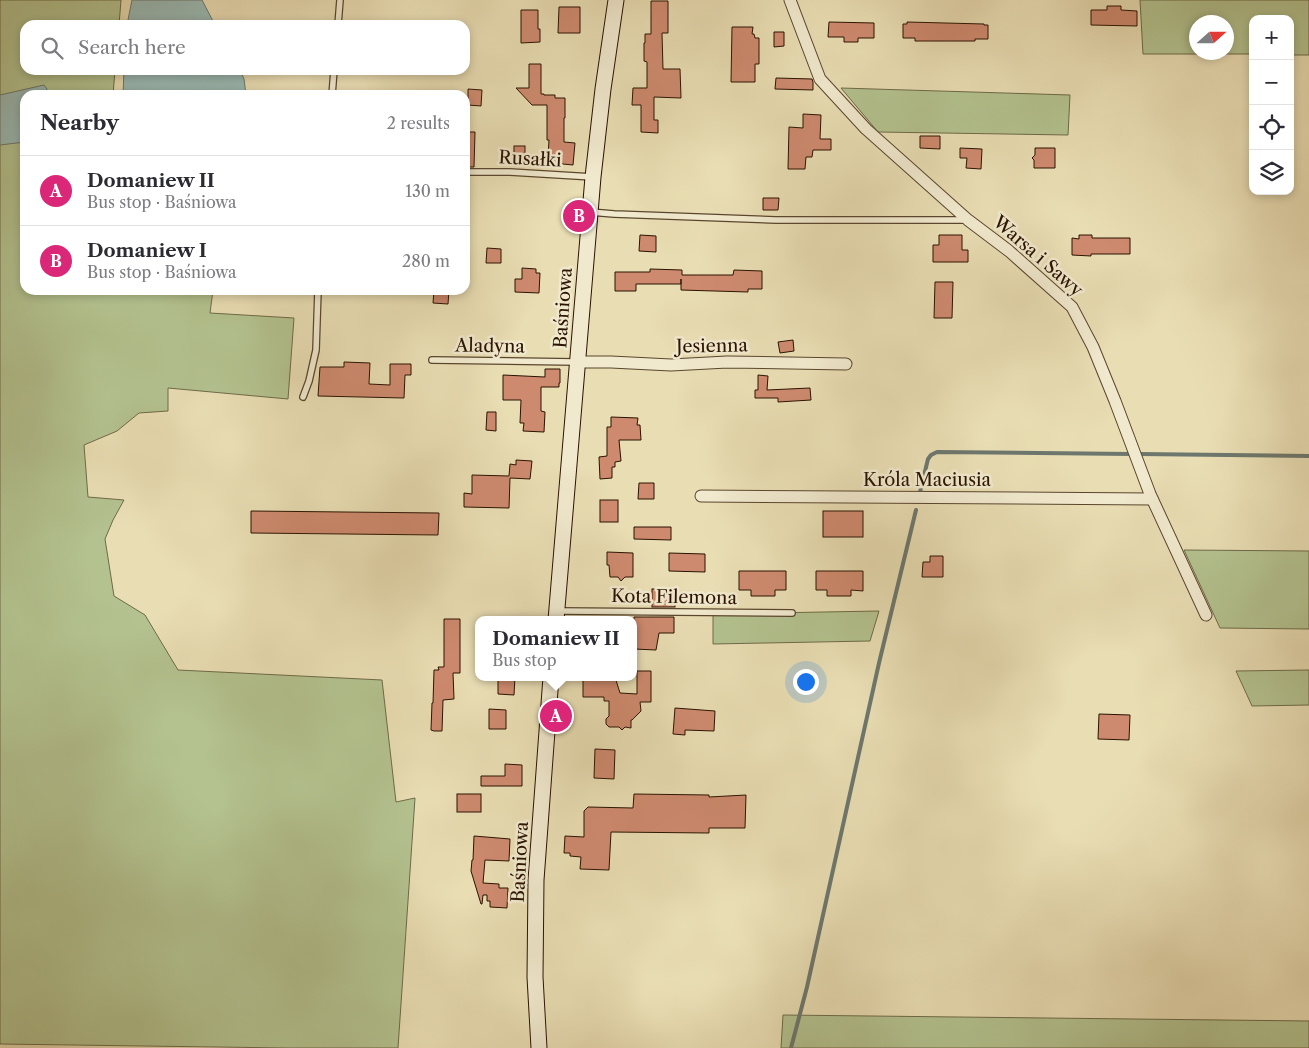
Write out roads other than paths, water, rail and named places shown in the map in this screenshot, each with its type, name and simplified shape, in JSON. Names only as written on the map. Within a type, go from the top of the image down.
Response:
[{"type":"main road","name":"Baśniowa","points":[[556,615],[593,177],[616,0]]},
{"type":"main road","name":"Baśniowa","points":[[539,1048],[535,977],[536,880],[551,681]]},
{"type":"street","name":"Warsa i Sawy","points":[[790,0],[820,78],[866,129],[968,220],[1009,251],[1072,307],[1093,347],[1152,499],[1206,615]]},
{"type":"street","name":"Jesienna","points":[[578,362],[846,364]]},
{"type":"street","name":"Króla Maciusia","points":[[701,496],[1152,499]]},
{"type":"lane","points":[[338,20],[340,0]]},
{"type":"lane","points":[[332,90],[334,75]]},
{"type":"lane","name":"Rusałki","points":[[470,172],[510,172],[593,177]]},
{"type":"lane","points":[[590,212],[776,220],[968,220]]},
{"type":"lane","points":[[303,397],[309,381],[316,350],[318,295]]},
{"type":"lane","name":"Aladyna","points":[[432,360],[578,362]]},
{"type":"lane","name":"Kota Filemona","points":[[556,615],[792,613]]},
{"type":"water","points":[[132,0],[202,0],[212,20],[128,20]]},
{"type":"water","points":[[124,75],[242,75],[245,90],[123,90]]},
{"type":"water","points":[[44,85],[48,90],[22,90]]},
{"type":"water","points":[[20,90],[20,143],[0,145],[0,95]]},
{"type":"waterway","points":[[920,492],[928,459],[937,452],[1131,454]]},
{"type":"waterway","points":[[1139,454],[1309,456]]},
{"type":"waterway","points":[[791,1048],[807,987],[879,663],[916,510]]},
{"type":"place","name":"Domaniew I","points":[[579,216]]},
{"type":"place","name":"Domaniew II","points":[[556,716]]}]
